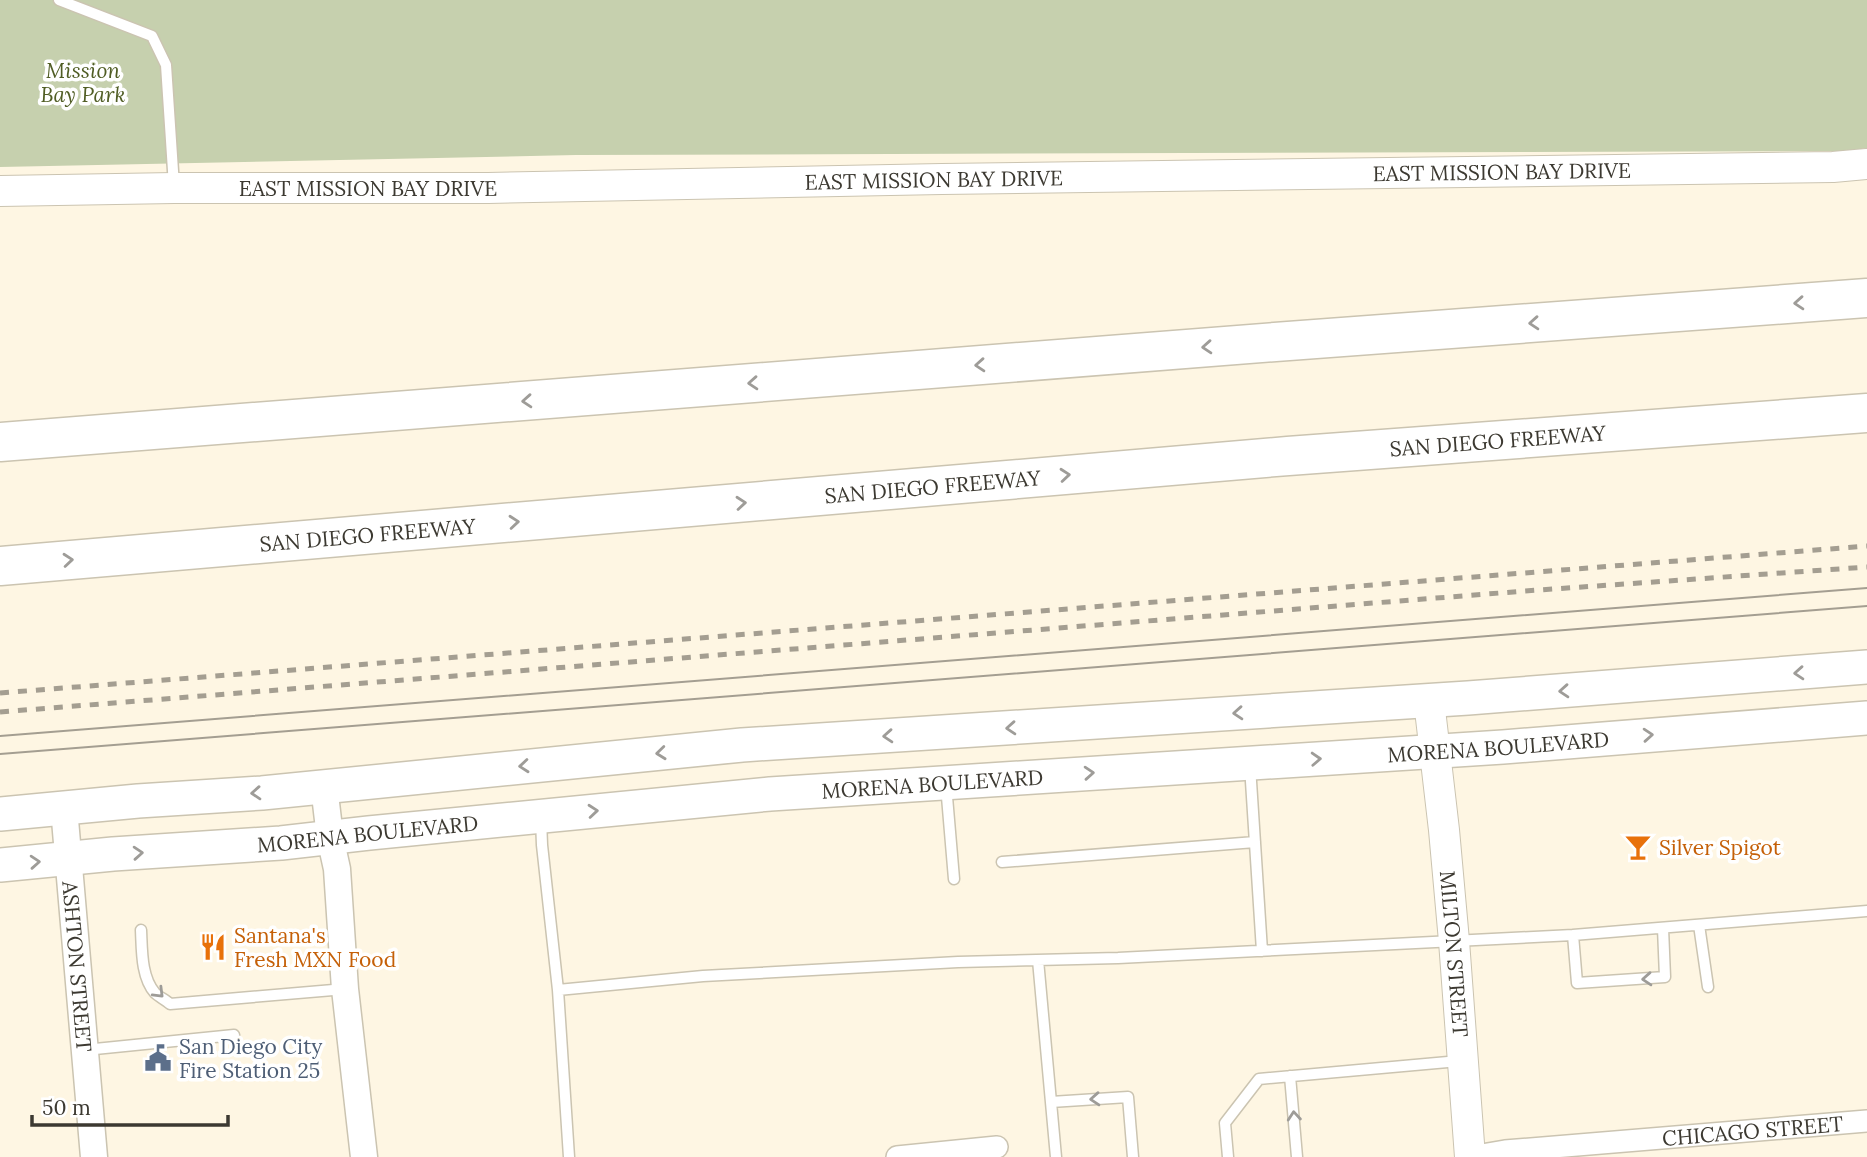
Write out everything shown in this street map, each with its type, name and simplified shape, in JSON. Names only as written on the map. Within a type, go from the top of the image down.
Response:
[{"type":"highway","points":[[0,442],[1867,298]]},
{"type":"highway","name":"SAN DIEGO FREEWAY","points":[[0,566],[1288,456],[1867,413]]},
{"type":"main road","name":"EAST MISSION BAY DRIVE","points":[[0,191],[488,188],[1833,167],[1867,164]]},
{"type":"main road","points":[[0,814],[262,793],[742,745],[1429,701],[1867,667]]},
{"type":"main road","name":"MILTON STREET","points":[[1429,701],[1454,941],[1470,1157]]},
{"type":"main road","name":"MORENA BOULEVARD","points":[[0,865],[113,854],[281,843],[770,793],[1434,751],[1867,718]]},
{"type":"street","points":[[324,786],[337,869],[345,989],[364,1157]]},
{"type":"street","name":"ASHTON STREET","points":[[64,808],[94,1157]]},
{"type":"street","name":"CHICAGO STREET","points":[[1470,1157],[1505,1151],[1867,1121]]},
{"type":"street","points":[[898,1157],[997,1147]]},
{"type":"lane","points":[[59,0],[152,36],[166,65],[174,188]]},
{"type":"lane","points":[[1250,763],[1262,951]]},
{"type":"lane","points":[[946,782],[954,878]]},
{"type":"lane","points":[[541,816],[558,990],[569,1157]]},
{"type":"lane","points":[[1002,862],[1255,842]]},
{"type":"lane","points":[[558,990],[703,976],[1573,934],[1867,911]]},
{"type":"lane","points":[[1699,925],[1708,987]]},
{"type":"lane","points":[[1573,934],[1577,983],[1665,977],[1663,928]]},
{"type":"lane","points":[[141,930],[143,961],[148,979],[156,994],[170,1003],[345,989]]},
{"type":"lane","points":[[1038,960],[1056,1157]]},
{"type":"lane","points":[[85,1051],[234,1035]]},
{"type":"lane","points":[[1228,1157],[1225,1123],[1259,1079],[1462,1061]]},
{"type":"lane","points":[[1290,1076],[1297,1157]]},
{"type":"lane","points":[[1051,1102],[1128,1097],[1133,1157]]},
{"type":"green space","name":"Mission Bay Park","points":[[0,0],[1867,0],[1867,148],[1850,151],[576,155],[0,167]]},
{"type":"tram line","points":[[0,736],[1867,588]]},
{"type":"tram line","points":[[0,754],[1867,606]]},
{"type":"railway","points":[[0,693],[1867,546]]},
{"type":"railway","points":[[0,712],[1525,591],[1867,567]]},
{"type":"place","name":"Silver Spigot","points":[[1638,847]]},
{"type":"place","name":"Santana's Fresh MXN Food","points":[[213,947]]},
{"type":"place","name":"San Diego City Fire Station 25","points":[[158,1058]]}]
